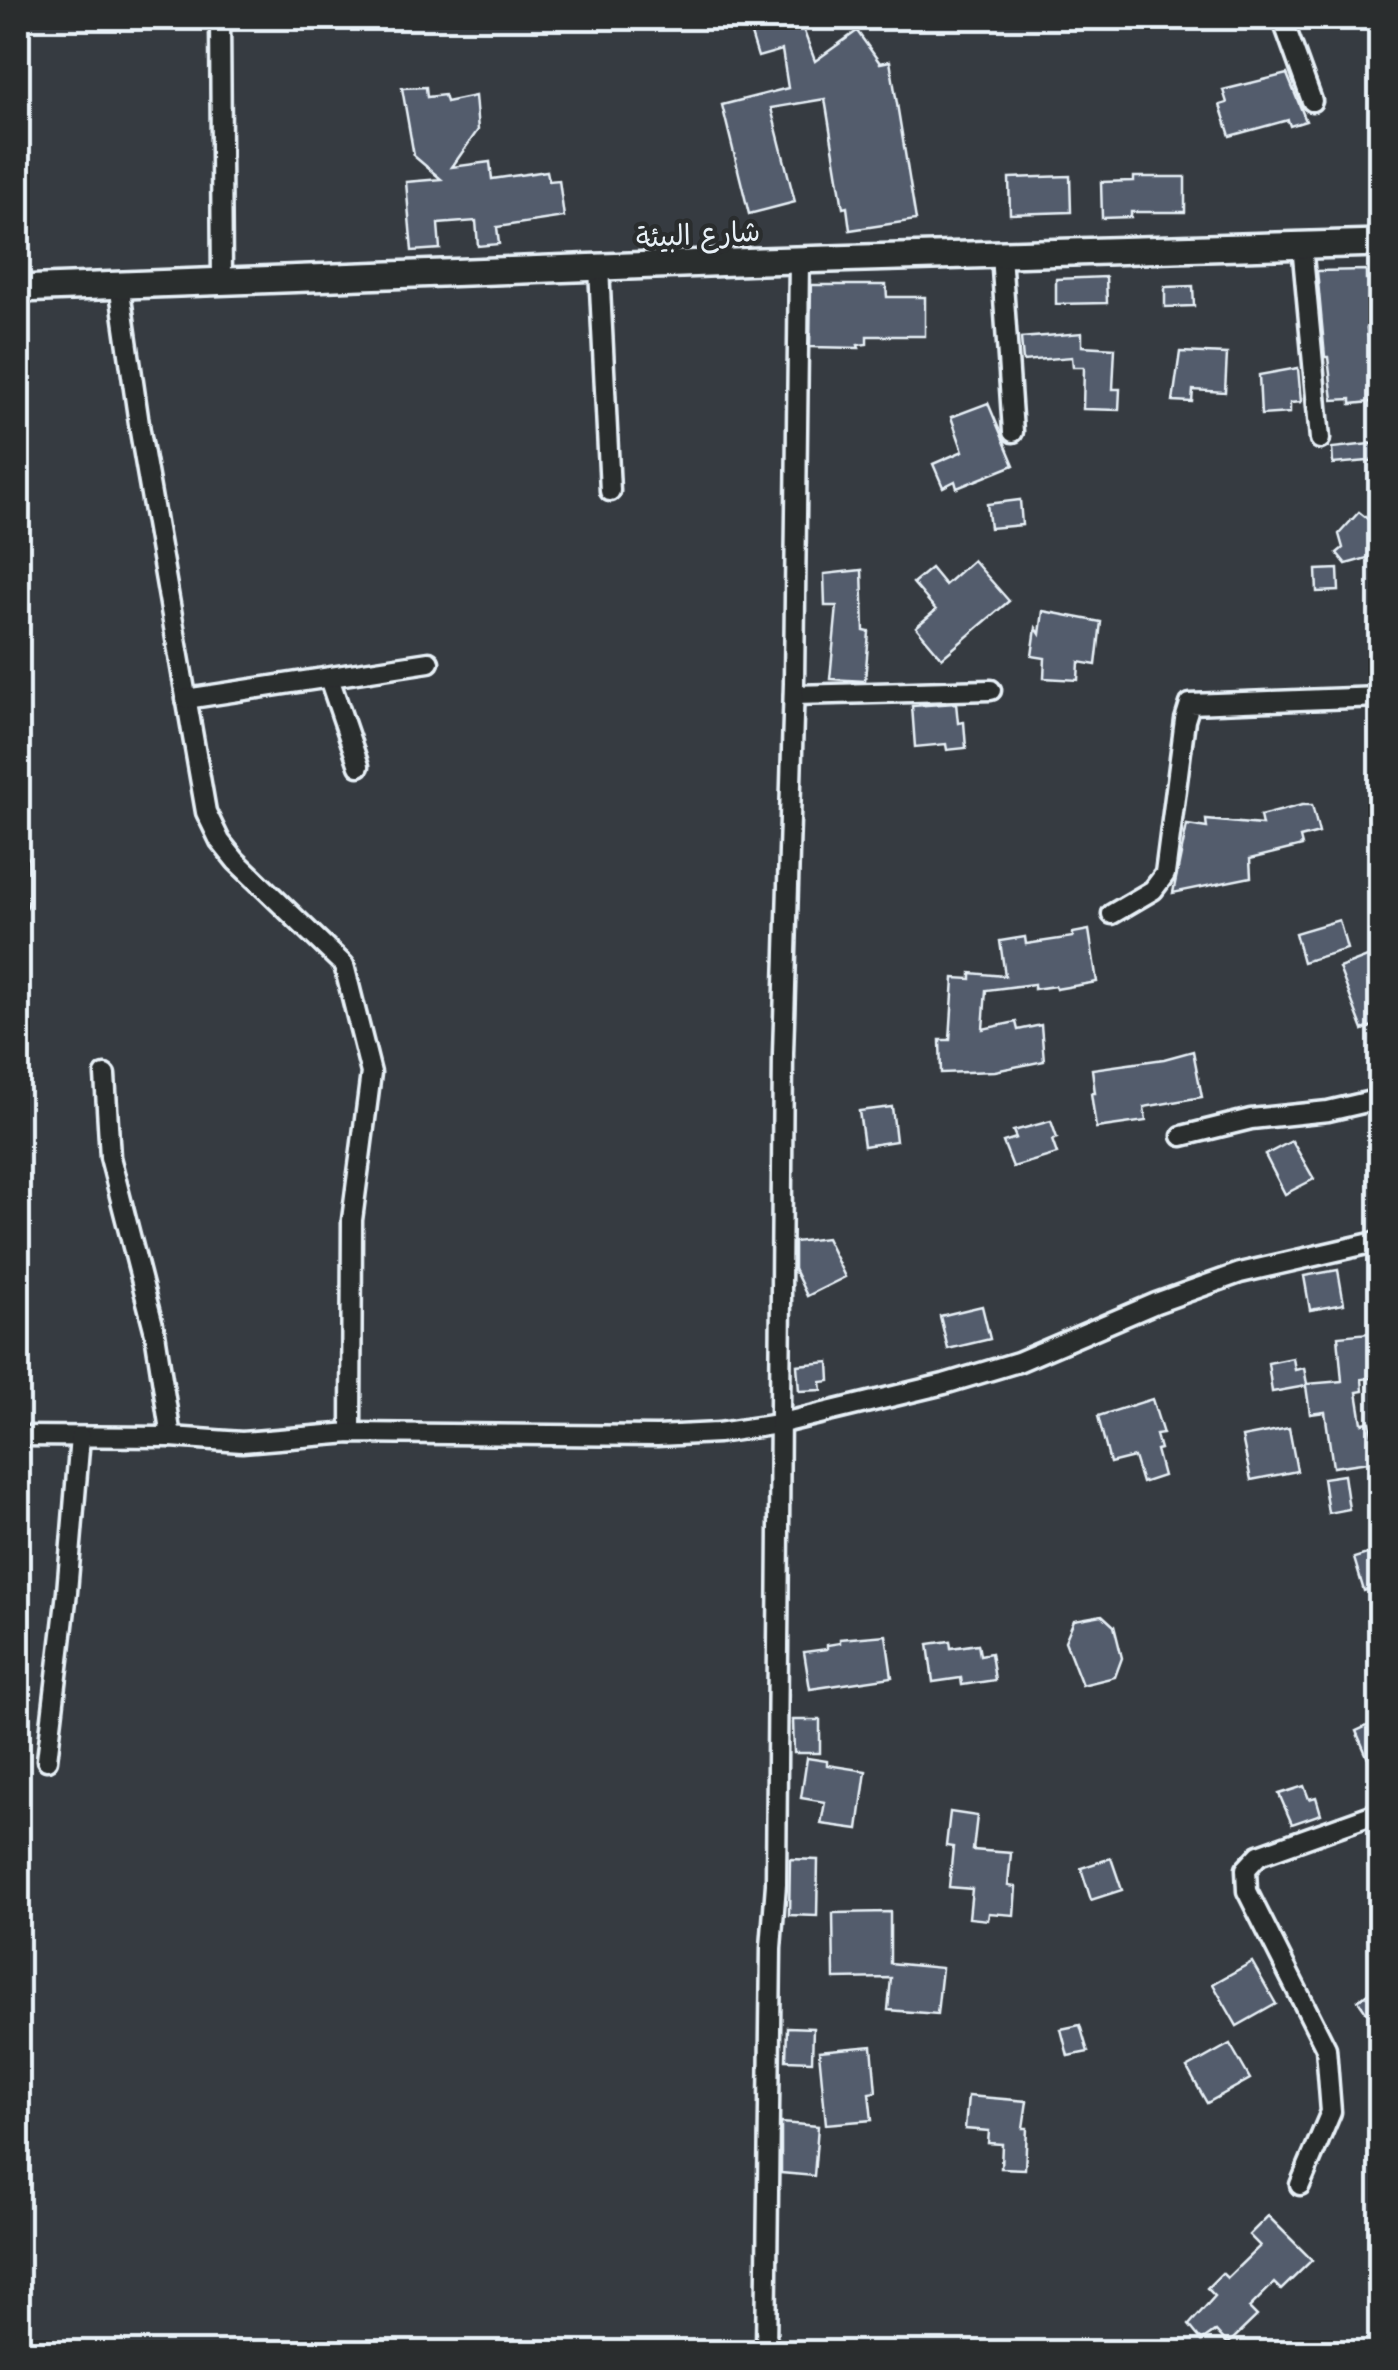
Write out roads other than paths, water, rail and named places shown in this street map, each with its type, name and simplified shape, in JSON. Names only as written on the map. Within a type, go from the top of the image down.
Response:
[{"type":"street","points":[[220,18],[222,280]]},
{"type":"street","points":[[1282,18],[1312,101]]},
{"type":"street","name":"شارع البيئة","points":[[18,289],[1380,242]]},
{"type":"street","points":[[1302,245],[1320,439]]},
{"type":"street","points":[[1001,254],[1013,432]]},
{"type":"street","points":[[766,2352],[771,1948],[776,1884],[783,1054],[794,695],[799,260]]},
{"type":"street","points":[[599,268],[610,491]]},
{"type":"street","points":[[119,284],[140,431],[206,812],[212,828],[236,861],[344,965],[370,1073],[352,1220],[351,1433]]},
{"type":"street","points":[[186,699],[429,662]]},
{"type":"street","points":[[329,678],[359,766]]},
{"type":"street","points":[[794,695],[990,690]]},
{"type":"street","points":[[1112,914],[1153,890],[1165,874],[1184,720],[1190,704],[1380,697]]},
{"type":"street","points":[[18,863],[18,900]]},
{"type":"street","points":[[105,1075],[110,1158],[155,1333],[172,1438]]},
{"type":"street","points":[[1182,1136],[1251,1119],[1380,1099]]},
{"type":"street","points":[[18,1436],[242,1442],[351,1433],[718,1433],[778,1424],[944,1384],[1018,1362],[1240,1272],[1380,1241]]},
{"type":"street","points":[[47,1760],[80,1437]]},
{"type":"street","points":[[1300,2185],[1330,2112],[1326,2048],[1246,1891],[1246,1869],[1259,1856],[1380,1812]]}]
